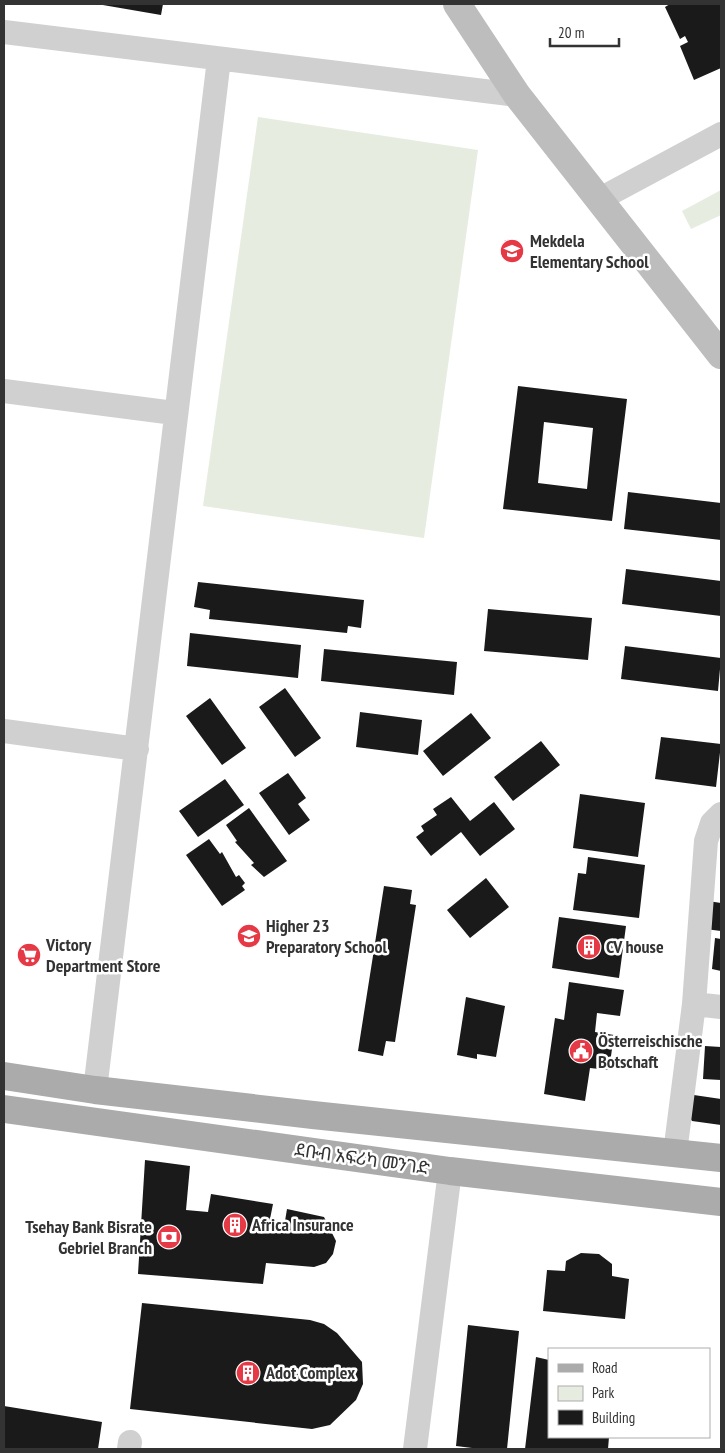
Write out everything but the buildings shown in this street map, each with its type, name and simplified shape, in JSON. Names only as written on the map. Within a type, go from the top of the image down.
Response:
[{"type":"main road","name":"ደቡብ አፍሪካ መንገድ","points":[[4,1076],[95,1090],[721,1158]]},
{"type":"main road","name":"ደቡብ አፍሪካ መንገድ","points":[[4,1109],[450,1171],[721,1202]]},
{"type":"street","points":[[457,4],[517,95],[721,355]]},
{"type":"street","points":[[4,32],[517,95]]},
{"type":"street","points":[[95,1090],[137,748],[174,413],[219,59]]},
{"type":"street","points":[[598,200],[721,134]]},
{"type":"street","points":[[4,390],[174,413]]},
{"type":"street","points":[[4,731],[137,748]]},
{"type":"street","points":[[675,1153],[694,1004],[706,841],[712,823],[721,814]]},
{"type":"street","points":[[694,1004],[721,1007]]},
{"type":"street","points":[[415,1449],[450,1171]]},
{"type":"green space","points":[[258,117],[478,150],[424,538],[203,506]]},
{"type":"green space","points":[[721,190],[721,215],[691,229],[682,211]]},
{"type":"place","name":"Mekdela Elementary School","points":[[512,251]]},
{"type":"place","name":"Higher 23 Preparatory School","points":[[249,936]]},
{"type":"place","name":"CV house","points":[[589,947]]},
{"type":"place","name":"Victory Department Store","points":[[29,955]]},
{"type":"place","name":"Österreischische Botschaft","points":[[581,1051]]},
{"type":"place","name":"Africa Insurance","points":[[235,1225]]},
{"type":"place","name":"Tsehay Bank Bisrate Gebriel Branch","points":[[169,1237]]},
{"type":"place","name":"Adot Complex","points":[[248,1373]]}]
